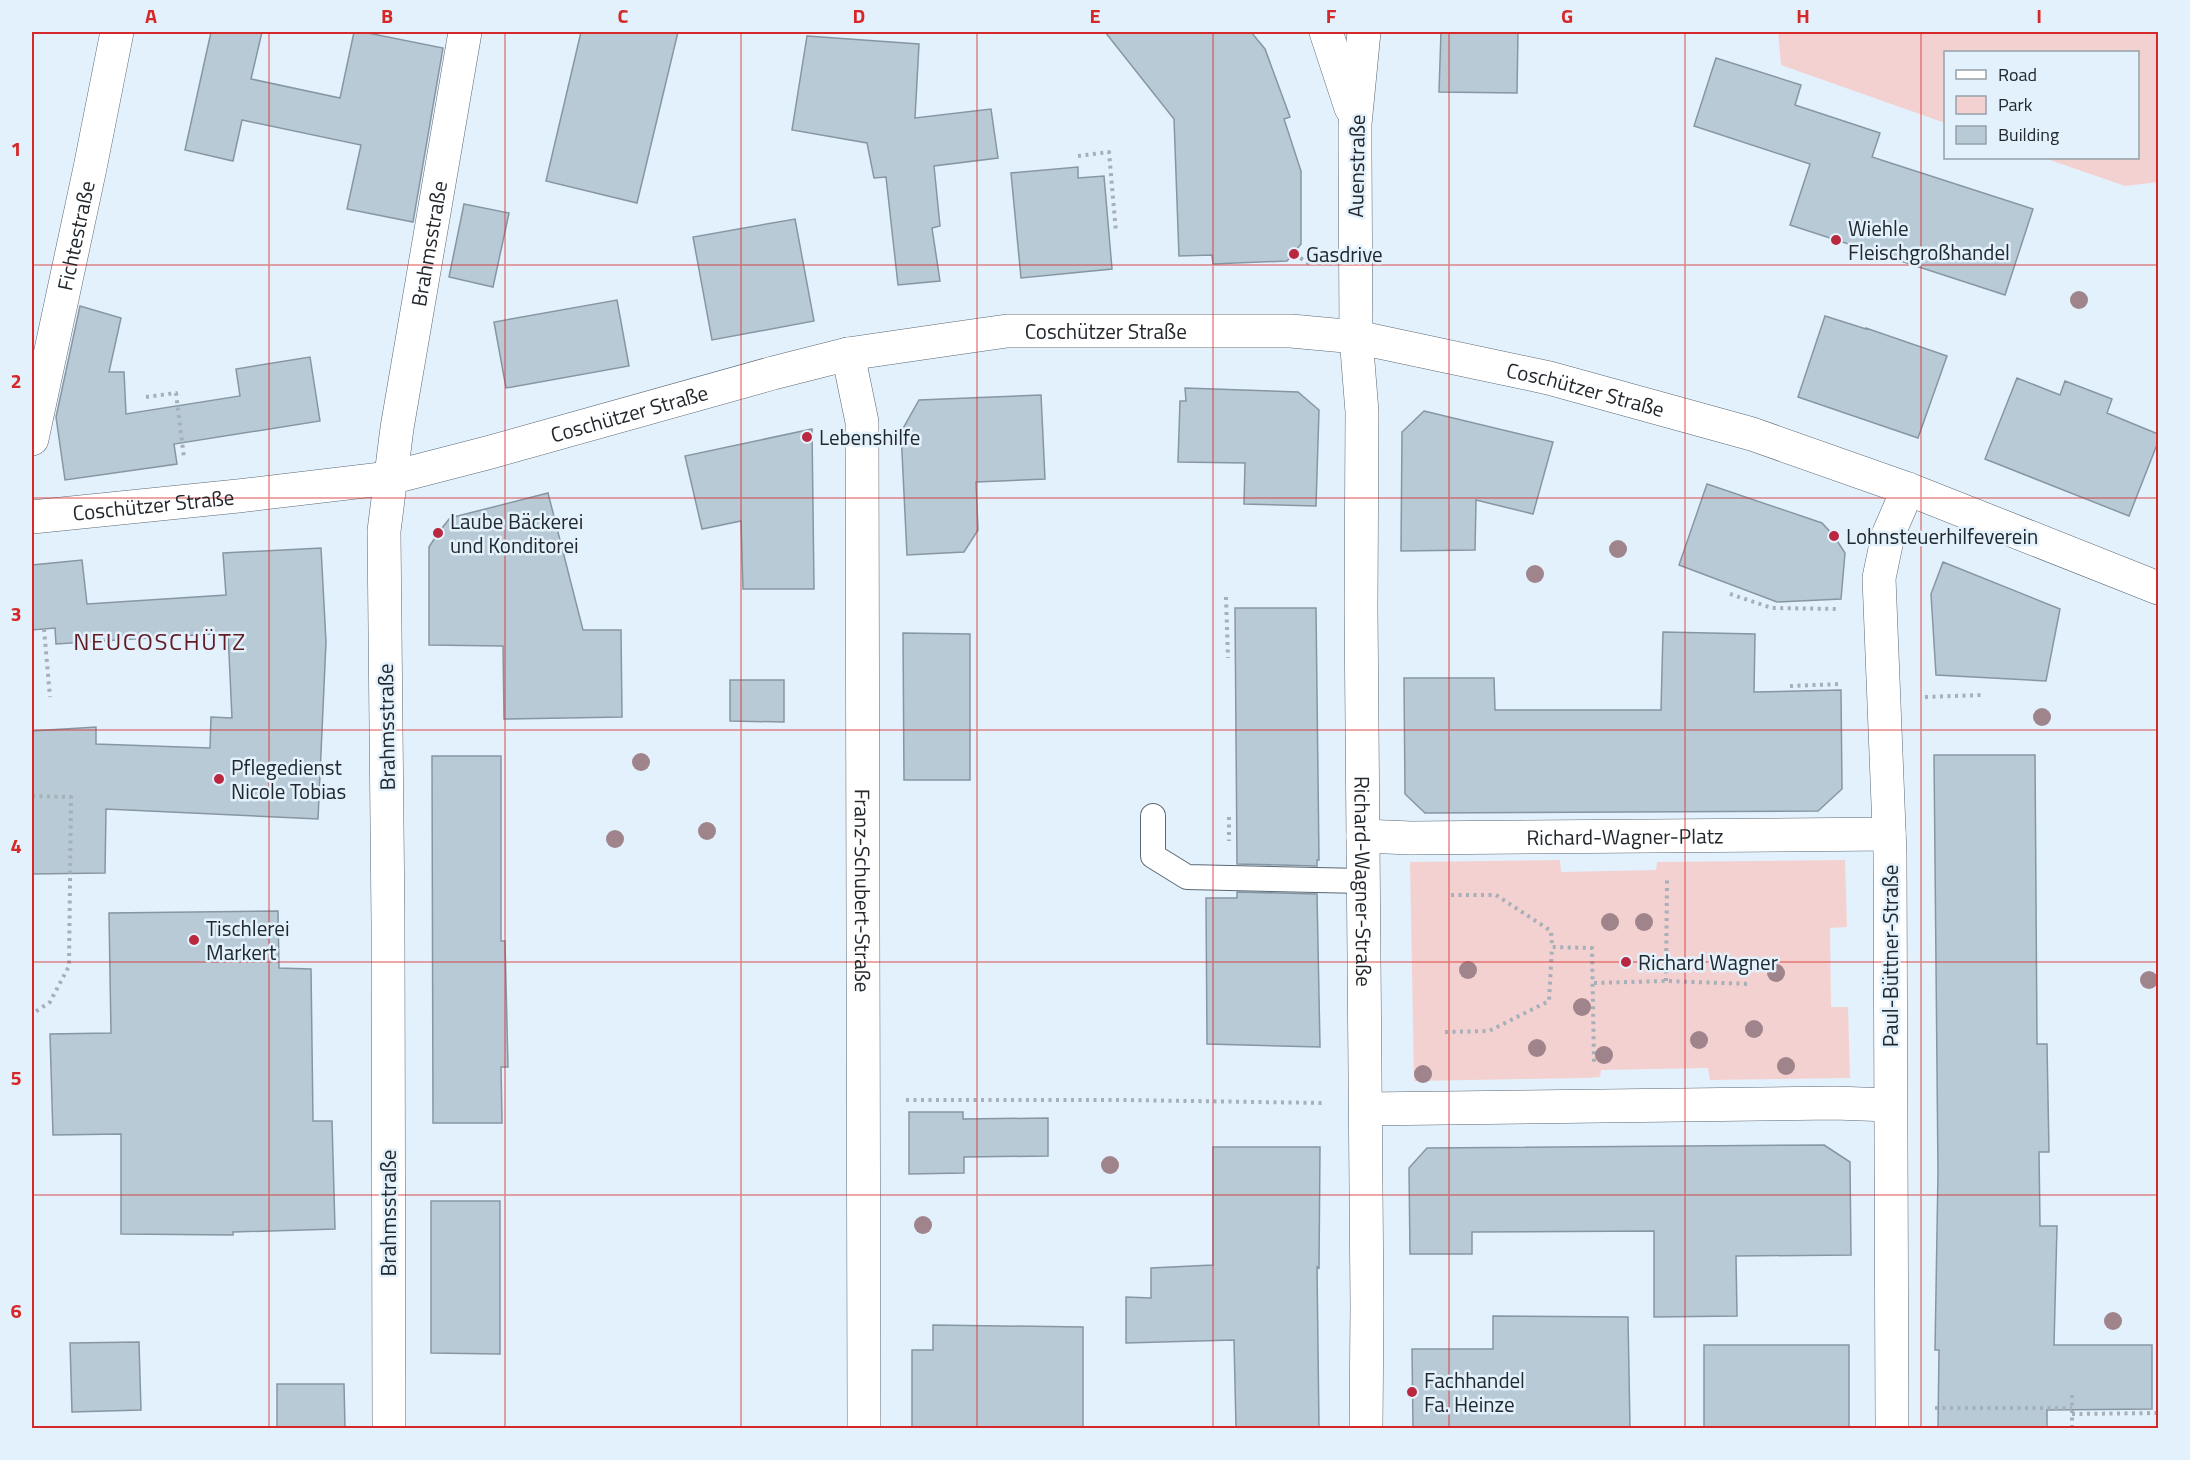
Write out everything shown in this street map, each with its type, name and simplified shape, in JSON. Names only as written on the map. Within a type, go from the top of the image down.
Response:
[{"type":"street","name":"Fichtestraße","points":[[32,439],[117,32]]},
{"type":"street","name":"Brahmsstraße","points":[[389,1428],[388,921],[384,531],[390,478],[465,32]]},
{"type":"street","points":[[1326,32],[1355,124]]},
{"type":"street","name":"Auenstraße","points":[[1356,337],[1355,124],[1364,32]]},
{"type":"street","name":"Coschützer Straße","points":[[32,517],[390,478],[848,354],[1006,331],[1291,331],[1356,337],[1572,385],[1752,435],[1908,489],[2158,588]]},
{"type":"street","name":"Richard-Wagner-Straße","points":[[1356,337],[1362,412],[1366,1428]]},
{"type":"street","name":"Franz-Schubert-Straße","points":[[848,354],[862,422],[864,1428]]},
{"type":"street","name":"Paul-Büttner-Straße","points":[[1892,1428],[1889,834],[1879,578],[1888,535],[1908,489]]},
{"type":"street","name":"Richard-Wagner-Platz","points":[[1363,836],[1889,834]]},
{"type":"street","points":[[1366,1109],[1835,1103],[1889,1105]]},
{"type":"lane","points":[[1153,816],[1153,856],[1187,877],[1363,881]]},
{"type":"path","points":[[1078,156],[1109,152],[1116,232]]},
{"type":"path","points":[[1294,254],[1316,268]]},
{"type":"path","points":[[146,397],[176,393],[184,460]]},
{"type":"path","points":[[1730,594],[1772,608],[1841,609]]},
{"type":"path","points":[[1226,597],[1228,658]]},
{"type":"path","points":[[44,629],[50,697]]},
{"type":"path","points":[[1790,686],[1842,684]]},
{"type":"path","points":[[1924,697],[1981,695]]},
{"type":"path","points":[[32,796],[71,797],[69,966],[50,1002],[32,1014]]},
{"type":"path","points":[[1666,836],[1666,981]]},
{"type":"path","points":[[1445,1032],[1489,1031],[1550,1001],[1551,932],[1496,895],[1451,895]]},
{"type":"path","points":[[1552,947],[1592,948],[1594,1107]]},
{"type":"path","points":[[1594,983],[1666,981],[1750,984]]},
{"type":"path","points":[[863,1103],[916,1100],[1297,1101],[1366,1109]]},
{"type":"path","points":[[2073,1392],[2073,1428]]},
{"type":"path","points":[[1938,1407],[2158,1413]]},
{"type":"green space","points":[[1778,32],[2158,32],[2158,182],[2125,186],[2047,159],[2139,159],[2139,51],[1944,51],[1944,123],[1781,65]]},
{"type":"green space","points":[[1560,860],[1561,872],[1656,870],[1657,862],[1845,860],[1847,927],[1830,928],[1831,1007],[1848,1007],[1850,1078],[1710,1080],[1708,1068],[1601,1070],[1600,1077],[1586,1078],[1414,1081],[1410,862]]},
{"type":"building","points":[[211,32],[262,32],[251,79],[340,98],[354,32],[443,48],[413,222],[347,209],[361,145],[242,120],[233,161],[185,150]]},
{"type":"building","points":[[581,32],[678,32],[637,203],[546,181]]},
{"type":"building","points":[[1105,32],[1251,32],[1265,49],[1290,117],[1284,119],[1301,171],[1301,244],[1287,261],[1213,264],[1212,255],[1179,256],[1174,119]]},
{"type":"building","points":[[1441,32],[1518,32],[1517,93],[1439,92]]},
{"type":"building","points":[[807,36],[919,44],[915,118],[991,109],[998,158],[934,166],[940,226],[932,228],[940,281],[898,285],[886,177],[874,178],[867,143],[792,130]]},
{"type":"building","points":[[1716,58],[1801,85],[1795,105],[1880,133],[1872,157],[2033,209],[2005,295],[1790,225],[1810,164],[1694,126]]},
{"type":"building","points":[[1078,167],[1078,178],[1104,176],[1112,269],[1021,278],[1011,173]]},
{"type":"building","points":[[464,204],[509,213],[493,287],[449,277]]},
{"type":"building","points":[[795,219],[814,321],[712,340],[693,237]]},
{"type":"building","points":[[617,300],[629,366],[506,388],[494,322]]},
{"type":"building","points":[[80,306],[121,318],[109,372],[124,372],[126,414],[240,396],[236,369],[310,357],[320,421],[174,444],[177,464],[65,480],[56,417]]},
{"type":"building","points":[[1825,316],[1947,356],[1918,438],[1798,397]]},
{"type":"building","points":[[2017,378],[2060,395],[2065,381],[2112,399],[2107,413],[2158,434],[2158,442],[2129,516],[1985,459]]},
{"type":"building","points":[[1185,388],[1298,392],[1319,410],[1316,506],[1244,504],[1245,463],[1178,462],[1180,401],[1186,401]]},
{"type":"building","points":[[1041,395],[1045,479],[976,482],[978,530],[964,552],[907,555],[901,432],[919,400]]},
{"type":"building","points":[[1424,411],[1553,442],[1533,514],[1476,500],[1475,550],[1401,551],[1402,432]]},
{"type":"building","points":[[812,429],[814,589],[743,589],[741,521],[702,529],[685,456]]},
{"type":"building","points":[[1707,484],[1822,523],[1845,553],[1841,599],[1777,602],[1679,565]]},
{"type":"building","points":[[548,493],[583,630],[621,630],[622,717],[504,719],[503,646],[429,645],[429,547],[438,533],[450,518]]},
{"type":"building","points":[[321,548],[326,642],[318,819],[106,809],[105,873],[32,874],[32,731],[96,727],[96,744],[210,748],[211,717],[232,718],[228,633],[56,644],[55,628],[32,630],[32,565],[82,560],[87,604],[226,595],[223,553]]},
{"type":"building","points":[[1943,562],[2060,609],[2046,681],[1936,675],[1931,594]]},
{"type":"building","points":[[1235,608],[1316,608],[1319,860],[1317,860],[1317,866],[1237,864]]},
{"type":"building","points":[[1663,632],[1755,634],[1754,692],[1841,690],[1842,789],[1818,811],[1425,813],[1405,794],[1404,678],[1494,678],[1495,710],[1661,710]]},
{"type":"building","points":[[903,633],[970,634],[970,780],[904,780]]},
{"type":"building","points":[[730,680],[784,680],[784,722],[730,721]]},
{"type":"building","points":[[1934,755],[2035,755],[2037,1044],[2047,1044],[2049,1152],[2039,1152],[2040,1226],[2057,1226],[2054,1345],[2152,1345],[2152,1409],[2047,1410],[2047,1428],[1938,1428],[1939,1350],[1935,1350],[1938,1173]]},
{"type":"building","points":[[432,756],[501,756],[501,941],[505,941],[508,1067],[501,1067],[502,1123],[433,1123]]},
{"type":"building","points":[[1237,892],[1317,894],[1320,1047],[1207,1044],[1206,898],[1237,898]]},
{"type":"building","points":[[278,911],[279,968],[311,969],[313,1121],[332,1121],[335,1229],[233,1232],[233,1235],[121,1234],[121,1134],[53,1135],[50,1034],[111,1033],[109,913]]},
{"type":"building","points":[[909,1112],[963,1112],[963,1119],[1048,1118],[1048,1156],[964,1157],[964,1173],[909,1174]]},
{"type":"building","points":[[1824,1145],[1850,1162],[1851,1255],[1736,1256],[1737,1316],[1654,1317],[1654,1231],[1472,1232],[1472,1254],[1410,1254],[1409,1168],[1427,1148]]},
{"type":"building","points":[[1213,1147],[1320,1147],[1319,1268],[1317,1267],[1319,1428],[1236,1428],[1234,1340],[1126,1343],[1126,1297],[1151,1298],[1151,1268],[1213,1265]]},
{"type":"building","points":[[431,1201],[500,1201],[500,1354],[431,1353]]},
{"type":"building","points":[[1493,1316],[1628,1317],[1630,1428],[1413,1428],[1412,1349],[1493,1349]]},
{"type":"building","points":[[933,1325],[1083,1327],[1083,1428],[912,1428],[912,1350],[933,1350]]},
{"type":"building","points":[[139,1342],[141,1410],[72,1412],[70,1343]]},
{"type":"building","points":[[1704,1345],[1849,1345],[1849,1428],[1704,1428]]},
{"type":"building","points":[[277,1384],[344,1384],[345,1428],[277,1428]]},
{"type":"place","name":"Wiehle Fleischgroßhandel","points":[[1836,240]]},
{"type":"place","name":"Gasdrive","points":[[1294,254]]},
{"type":"place","name":"Lebenshilfe","points":[[807,437]]},
{"type":"place","name":"Laube Bäckerei und Konditorei","points":[[438,533]]},
{"type":"place","name":"Lohnsteuerhilfeverein","points":[[1834,536]]},
{"type":"place","name":"Pflegedienst Nicole Tobias","points":[[219,779]]},
{"type":"place","name":"Tischlerei Markert","points":[[194,940]]},
{"type":"place","name":"Richard Wagner","points":[[1626,962]]},
{"type":"place","name":"Fachhandel Fa. Heinze","points":[[1412,1392]]},
{"type":"district","name":"NEUCOSCHÜTZ","points":[[160,641]]}]
